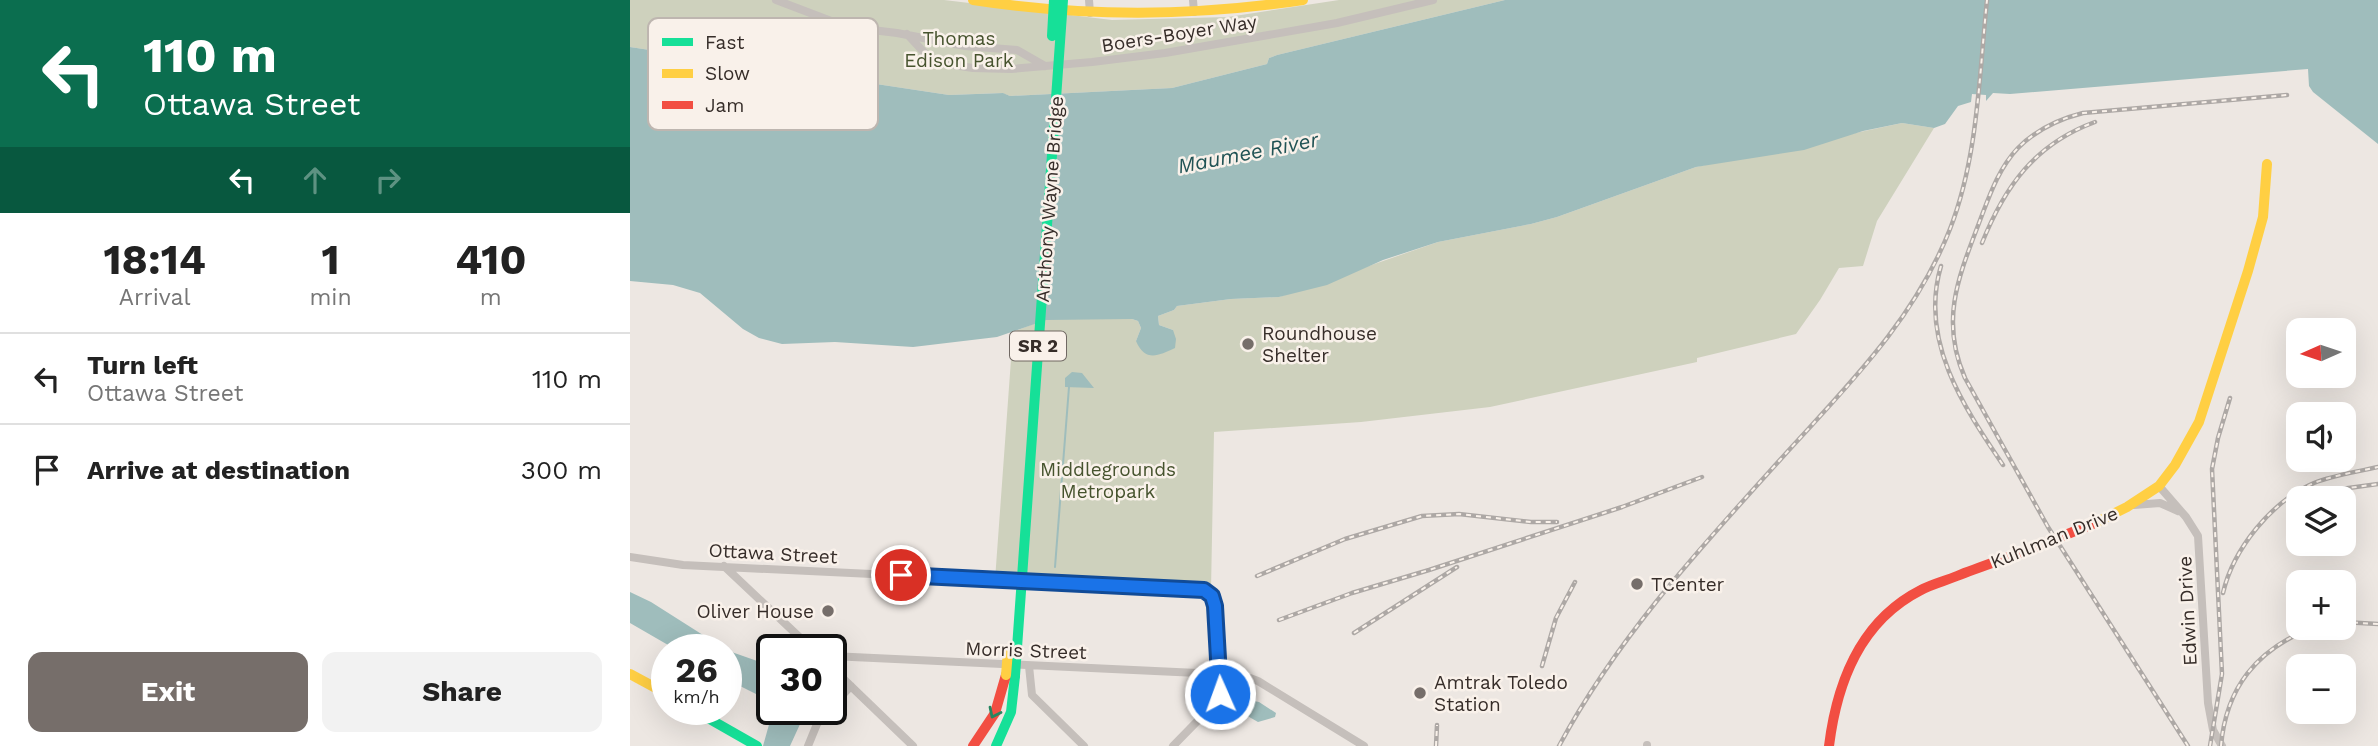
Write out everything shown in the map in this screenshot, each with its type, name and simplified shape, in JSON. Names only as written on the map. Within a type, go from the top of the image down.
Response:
[{"type":"street","points":[[776,0],[823,18]]},
{"type":"street","points":[[973,0],[1090,13],[1297,0]]},
{"type":"street","name":"SR 2","points":[[1054,0],[1057,16]]},
{"type":"street","name":"SR 2","points":[[1057,16],[1063,0]]},
{"type":"street","points":[[1089,0],[1090,13]]},
{"type":"street","name":"Boers-Boyer Way","points":[[907,34],[927,58],[940,64],[1002,69],[1052,66],[1149,55],[1285,32],[1433,0]]},
{"type":"street","name":"Anthony Wayne Bridge","points":[[1010,676],[1057,16]]},
{"type":"street","points":[[878,31],[965,46],[1017,50],[1038,63],[1052,66]]},
{"type":"street","name":"Kuhlman Drive","points":[[1829,746],[1832,716],[1842,676],[1869,630],[1906,598],[2095,523],[2127,507],[2158,486],[2175,465],[2199,422],[2249,271],[2263,217],[2267,164]]},
{"type":"street","name":"Edwin Drive","points":[[2158,486],[2186,517],[2198,536],[2201,549],[2207,703],[2213,730],[2222,746]]},
{"type":"street","points":[[2127,507],[2140,503],[2160,503],[2186,517]]},
{"type":"street","name":"Ottawa Street","points":[[630,557],[683,565],[1199,589],[1209,592],[1214,601],[1220,694],[1173,746]]},
{"type":"street","points":[[724,566],[796,634]]},
{"type":"street","name":"Morris Street","points":[[847,657],[1219,674],[1250,678],[1364,746]]},
{"type":"street","points":[[1029,666],[1032,695],[1084,746]]},
{"type":"street","points":[[630,674],[651,685]]},
{"type":"street","name":"SR 2","points":[[973,746],[995,713],[1010,676]]},
{"type":"street","name":"SR 2","points":[[996,746],[1013,710],[1010,676]]},
{"type":"street","points":[[847,682],[913,746]]},
{"type":"street","points":[[847,690],[851,686]]},
{"type":"street","points":[[720,725],[757,746]]},
{"type":"street","points":[[808,746],[817,725]]},
{"type":"green space","name":"Thomas Edison Park","points":[[630,0],[944,0],[1112,20],[1228,17],[1339,0],[1505,0],[1277,55],[1269,58],[1267,64],[1172,88],[1010,96],[1002,93],[949,95],[878,84],[878,18],[648,18],[648,50],[630,47]]},
{"type":"green space","name":"Middlegrounds Metropark","points":[[1902,123],[1934,128],[1877,221],[1863,266],[1839,268],[1796,334],[1697,358],[1697,362],[1490,407],[1361,422],[1214,432],[1211,590],[995,580],[1013,332],[1046,319],[1132,319],[1138,321],[1141,328],[1136,341],[1173,330],[1159,325],[1158,316],[1174,310],[1177,306],[1231,299],[1279,297],[1438,242],[1557,217],[1696,167]]},
{"type":"water","name":"Maumee River","points":[[1505,0],[2378,0],[2378,144],[2313,92],[2309,86],[2308,69],[2010,94],[1993,93],[1986,101],[1986,95],[1972,94],[1971,102],[1958,106],[1945,124],[1934,128],[1902,123],[1863,131],[1804,150],[1696,167],[1557,217],[1438,242],[1383,260],[1327,285],[1279,297],[1231,299],[1177,306],[1174,310],[1158,316],[1159,325],[1173,330],[1175,348],[1153,355],[1148,355],[1140,348],[1136,341],[1141,328],[1138,321],[1132,319],[1046,320],[997,337],[913,347],[835,342],[782,344],[759,338],[743,329],[700,293],[673,285],[630,281],[630,47],[648,50],[648,130],[878,130],[878,84],[949,95],[1003,93],[1010,96],[1172,88],[1267,64],[1269,58]]},
{"type":"water","points":[[1072,372],[1082,373],[1094,388],[1065,387],[1065,378]]},
{"type":"water","points":[[630,592],[701,634],[651,635],[630,623]]},
{"type":"water","points":[[742,656],[756,661],[756,694],[742,687]]},
{"type":"water","points":[[1244,699],[1259,702],[1276,713],[1275,717],[1258,722],[1237,710]]},
{"type":"water","points":[[769,725],[800,725],[790,746],[763,746]]},
{"type":"waterway","points":[[1055,567],[1069,387]]},
{"type":"railway","points":[[1559,746],[1608,666],[1665,591],[1858,373],[1880,347],[1919,291],[1950,229],[1966,174],[1976,116],[1987,0]]},
{"type":"railway","points":[[2188,746],[2048,527],[1965,378],[1954,337],[1955,300],[1964,262],[2000,174],[2018,148],[2040,131],[2065,118],[2083,113],[2287,95]]},
{"type":"railway","points":[[1982,243],[2001,203],[2025,169],[2055,142],[2095,122]]},
{"type":"railway","points":[[1941,266],[1936,293],[1940,346],[1960,396],[2003,465]]},
{"type":"railway","points":[[2210,746],[2222,674],[2212,469],[2230,398]]},
{"type":"railway","points":[[2223,593],[2228,576],[2245,544],[2256,528],[2283,502],[2314,483],[2378,467]]},
{"type":"railway","points":[[1279,620],[1352,593],[1622,507],[1702,477]]},
{"type":"railway","points":[[2356,487],[2378,484]]},
{"type":"railway","points":[[1257,576],[1345,539],[1422,516],[1459,514],[1531,522],[1557,522]]},
{"type":"railway","points":[[1354,633],[1457,567]]},
{"type":"railway","points":[[1542,666],[1556,618],[1575,582]]},
{"type":"railway","points":[[2356,623],[2378,624]]},
{"type":"railway","points":[[2221,746],[2224,725],[2237,689],[2260,659],[2287,640]]},
{"type":"railway","points":[[1436,746],[1437,725]]},
{"type":"traffic: fast","points":[[1052,36],[1054,0]]},
{"type":"traffic: fast","points":[[1015,676],[1063,0]]},
{"type":"traffic: fast","points":[[996,746],[1011,712],[1015,676]]},
{"type":"traffic: fast","points":[[720,725],[757,746]]},
{"type":"traffic: slow","points":[[973,0],[1056,10],[1138,13],[1220,10],[1303,0]]},
{"type":"traffic: slow","points":[[2095,523],[2127,507],[2159,486],[2175,465],[2199,422],[2263,217],[2267,164]]},
{"type":"traffic: slow","points":[[1006,675],[1008,651]]},
{"type":"traffic: slow","points":[[630,674],[651,685]]},
{"type":"traffic: jam","points":[[2028,550],[2095,523]]},
{"type":"traffic: jam","points":[[1829,746],[1838,699],[1846,677],[1867,636],[1882,618],[1925,588],[2028,550]]},
{"type":"traffic: jam","points":[[973,746],[995,713],[1006,675]]},
{"type":"place","name":"Roundhouse Shelter","points":[[1248,344]]},
{"type":"place","name":"TCenter","points":[[1637,584]]},
{"type":"place","name":"Oliver House","points":[[828,611]]},
{"type":"place","name":"Amtrak Toledo Station","points":[[1420,693]]},
{"type":"route","points":[[901,575],[1204,590],[1212,596],[1215,606],[1220,694]]}]
